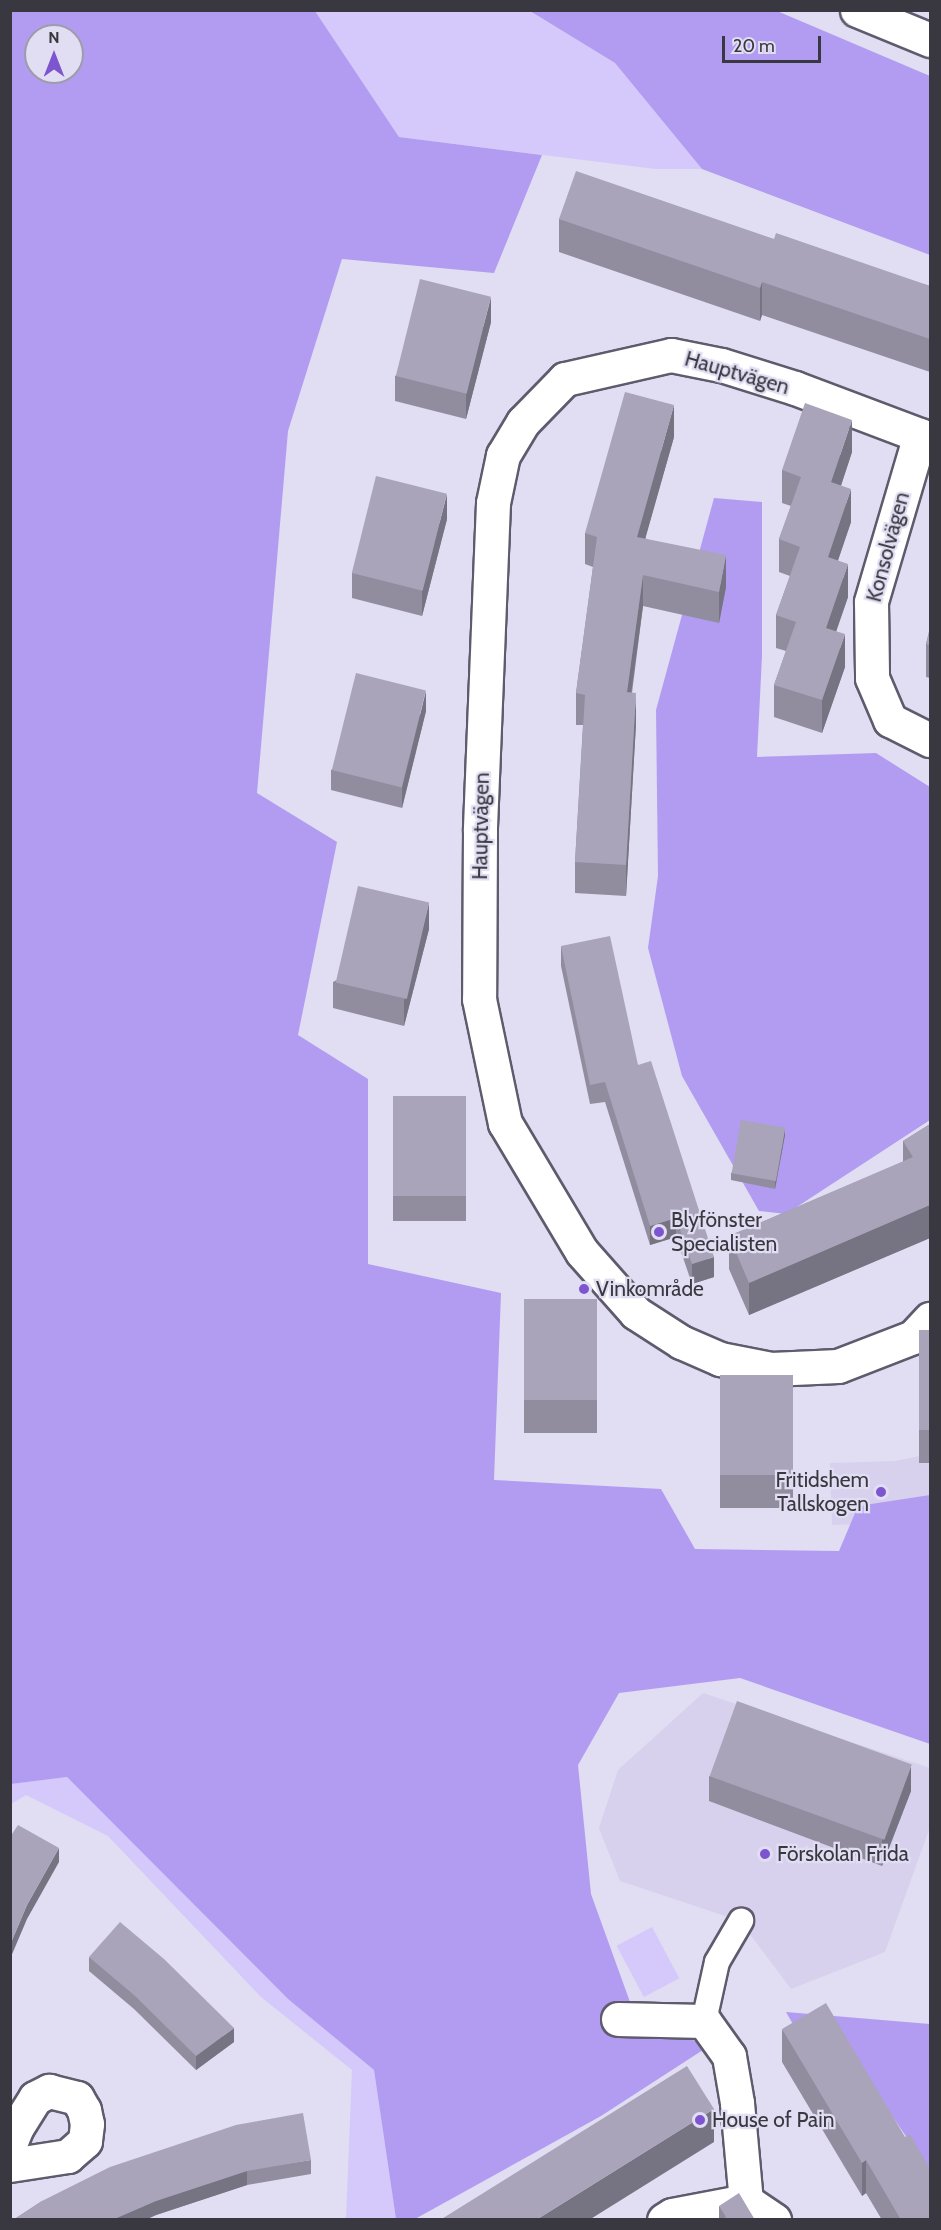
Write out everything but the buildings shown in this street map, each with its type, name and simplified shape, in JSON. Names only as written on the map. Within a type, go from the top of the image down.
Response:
[{"type":"street","points":[[857,10],[930,40]]},
{"type":"street","name":"Hauptvägen","points":[[925,437],[795,388],[721,365],[671,355],[566,379],[523,422],[503,455],[493,503],[480,831],[479,999],[506,1123],[582,1252],[636,1313],[681,1342],[720,1359],[771,1369],[838,1366],[913,1337],[930,1319]]},
{"type":"street","name":"Konsolvägen","points":[[925,437],[871,602],[872,678],[890,720],[930,740]]},
{"type":"street","points":[[741,1921],[717,1962],[704,2021],[729,2056],[737,2103],[746,2201]]},
{"type":"street","points":[[618,2019],[704,2021]]},
{"type":"street","points":[[10,2144],[17,2127],[35,2098],[50,2091],[77,2098],[84,2110],[87,2124],[85,2140],[68,2156],[10,2165]]},
{"type":"street","points":[[664,2220],[672,2215],[746,2201],[774,2220]]},
{"type":"shaded area","points":[[10,11],[315,11],[399,137],[542,155],[494,273],[342,259],[288,431],[257,793],[337,842],[298,1035],[368,1079],[368,1264],[501,1293],[494,1480],[661,1489],[695,1549],[839,1551],[858,1506],[930,1495],[930,1744],[740,1678],[619,1693],[578,1765],[591,1894],[630,2002],[706,2048],[601,2116],[415,2219],[396,2219],[374,2070],[288,1999],[67,1777],[11,1784]]},
{"type":"shaded area","points":[[315,11],[530,11],[615,63],[702,169],[656,169],[399,137]]},
{"type":"shaded area","points":[[530,11],[777,11],[930,76],[930,255],[702,169],[615,63]]},
{"type":"shaded area","points":[[714,498],[762,502],[762,656],[757,757],[876,753],[930,787],[930,1120],[786,1214],[759,1211],[682,1076],[648,948],[658,876],[656,710]]},
{"type":"shaded area","name":"Fritidshem Tallskogen","points":[[930,1454],[930,1522],[832,1525],[830,1463],[895,1461]]},
{"type":"shaded area","name":"Förskolan Frida","points":[[703,1693],[930,1768],[930,1827],[885,1952],[791,1989],[740,1921],[620,1881],[599,1828],[618,1770]]},
{"type":"shaded area","points":[[67,1777],[288,1999],[374,2070],[396,2219],[346,2219],[352,2070],[261,1997],[108,1836],[26,1795],[11,1804],[10,1784]]},
{"type":"shaded area","points":[[652,1927],[679,1978],[644,1997],[617,1946]]},
{"type":"shaded area","points":[[786,2012],[930,2024],[930,2172],[837,2034],[798,2033]]},
{"type":"place","name":"Blyfönster Specialisten","points":[[659,1232]]},
{"type":"place","name":"Vinkområde","points":[[584,1289]]},
{"type":"place","name":"Fritidshem Tallskogen","points":[[881,1492]]},
{"type":"place","name":"Förskolan Frida","points":[[765,1854]]},
{"type":"place","name":"House of Pain","points":[[700,2120]]}]
